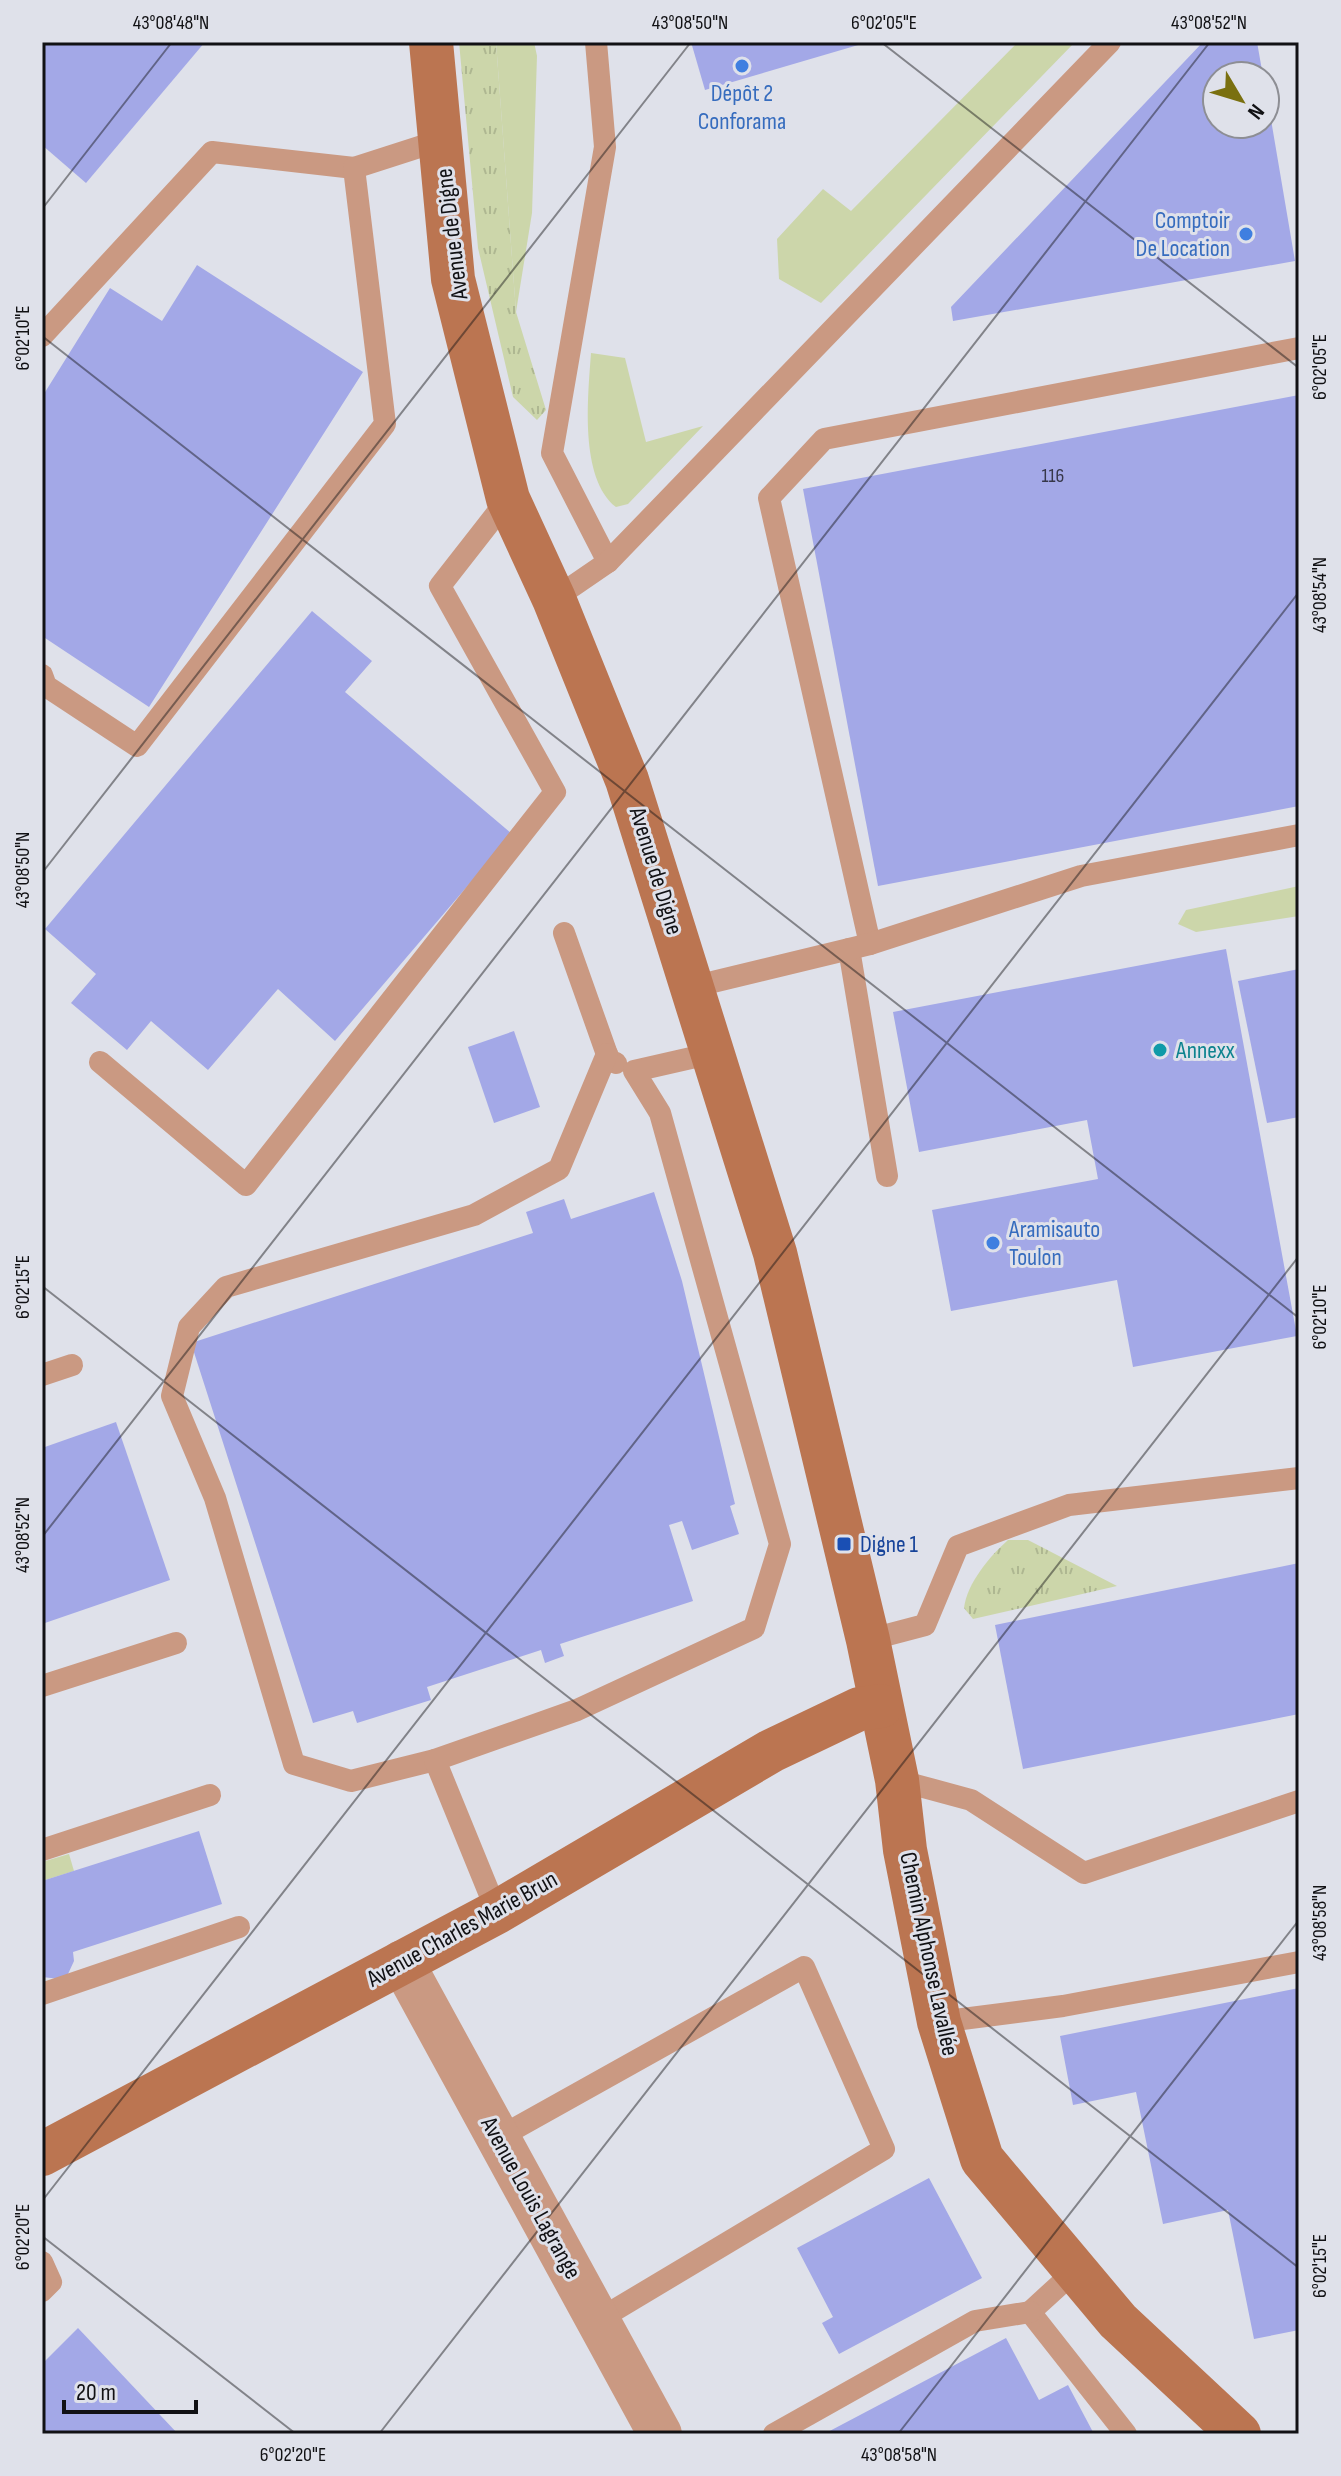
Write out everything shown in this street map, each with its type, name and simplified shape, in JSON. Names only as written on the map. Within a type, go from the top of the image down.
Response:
[{"type":"street","name":"Avenue de Digne","points":[[431,42],[453,279],[508,499],[554,599],[627,780],[775,1253],[881,1706]]},
{"type":"street","name":"Chemin Alphonse Lavallée","points":[[881,1706],[939,2022],[982,2159],[1118,2321],[1239,2434]]},
{"type":"street","name":"Avenue Charles Marie Brun","points":[[42,2154],[497,1912],[771,1751],[859,1709],[881,1706]]},
{"type":"street","name":"Avenue Louis Lagrange","points":[[402,1962],[660,2434]]},
{"type":"lane","points":[[596,42],[605,147],[552,453],[608,562]]},
{"type":"lane","points":[[554,599],[608,562],[1110,42]]},
{"type":"lane","points":[[42,336],[212,152],[354,168],[441,140]]},
{"type":"lane","points":[[42,675],[46,686],[137,746],[385,424],[354,168]]},
{"type":"lane","points":[[887,1176],[860,947],[769,498],[824,439],[1299,348]]},
{"type":"lane","points":[[100,1062],[246,1185],[555,792],[440,586],[508,499]]},
{"type":"lane","points":[[692,987],[860,947],[1081,876],[1299,835]]},
{"type":"lane","points":[[564,933],[607,1054],[609,1060],[634,1071],[660,1113],[780,1544],[754,1628],[577,1710],[435,1760],[351,1781],[294,1764],[215,1498],[172,1396],[189,1327],[226,1287],[474,1215],[559,1169],[607,1054]]},
{"type":"lane","points":[[634,1071],[713,1053]]},
{"type":"lane","points":[[42,1375],[72,1365]]},
{"type":"lane","points":[[868,1640],[925,1625],[958,1546],[1069,1505],[1299,1478]]},
{"type":"lane","points":[[42,1686],[176,1643]]},
{"type":"lane","points":[[435,1760],[497,1912]]},
{"type":"lane","points":[[897,1780],[971,1800],[1084,1873],[1299,1801]]},
{"type":"lane","points":[[42,1850],[210,1795]]},
{"type":"lane","points":[[42,1994],[239,1927]]},
{"type":"lane","points":[[939,2022],[1063,2006],[1299,1962]]},
{"type":"lane","points":[[498,2138],[804,1967],[884,2149],[598,2320]]},
{"type":"lane","points":[[42,2262],[51,2282],[42,2291]]},
{"type":"lane","points":[[774,2434],[975,2321],[1030,2312],[1076,2270]]},
{"type":"lane","points":[[1030,2312],[1126,2434]]},
{"type":"green space","points":[[459,42],[496,42],[516,312],[546,410],[537,420],[513,397],[478,248]]},
{"type":"green space","points":[[496,42],[534,42],[537,56],[532,213],[516,312]]},
{"type":"green space","points":[[1018,42],[1075,42],[821,303],[779,279],[777,239],[823,189],[851,211]]},
{"type":"green space","points":[[591,353],[625,358],[646,442],[703,426],[628,504],[616,507],[604,494],[591,457],[588,413]]},
{"type":"green space","points":[[1299,886],[1299,916],[1196,932],[1178,924],[1186,910]]},
{"type":"green space","points":[[1008,1540],[1028,1540],[1117,1586],[973,1619],[964,1608],[970,1589],[987,1562]]},
{"type":"green space","points":[[69,1854],[74,1871],[42,1881],[42,1862]]},
{"type":"building","points":[[42,42],[205,42],[86,183],[42,145]]},
{"type":"building","name":"Dépôt 2 Conforama","points":[[691,42],[865,42],[865,43],[705,90]]},
{"type":"building","points":[[1203,42],[1257,42],[1260,60],[1201,60],[1201,140],[1274,140],[1295,261],[953,321],[951,307]]},
{"type":"building","points":[[197,265],[363,372],[149,707],[42,636],[42,397],[110,288],[162,321]]},
{"type":"building","points":[[1299,395],[1299,806],[878,886],[803,489]]},
{"type":"building","points":[[312,611],[372,661],[345,692],[512,834],[335,1041],[278,989],[208,1070],[151,1021],[127,1050],[71,1003],[96,974],[45,929]]},
{"type":"building","points":[[1226,949],[1297,1336],[1133,1367],[1117,1280],[951,1311],[932,1210],[1098,1179],[1087,1120],[919,1152],[893,1012]]},
{"type":"building","points":[[1299,969],[1299,1117],[1267,1123],[1238,981]]},
{"type":"building","points":[[514,1031],[540,1107],[494,1123],[468,1047]]},
{"type":"building","points":[[654,1192],[682,1281],[735,1504],[730,1506],[739,1534],[692,1550],[682,1521],[669,1525],[693,1601],[560,1644],[564,1656],[545,1663],[541,1650],[427,1687],[431,1700],[357,1723],[353,1711],[313,1723],[191,1343],[533,1233],[526,1212],[564,1199],[571,1219]]},
{"type":"building","points":[[116,1422],[170,1580],[42,1624],[42,1448]]},
{"type":"building","points":[[1299,1563],[1299,1714],[1023,1769],[995,1625]]},
{"type":"building","points":[[199,1831],[222,1904],[73,1952],[74,1961],[68,1974],[60,1979],[42,1977],[42,1881]]},
{"type":"building","points":[[1299,1988],[1299,2330],[1254,2339],[1228,2210],[1163,2224],[1136,2092],[1073,2105],[1060,2036]]},
{"type":"building","points":[[929,2178],[982,2278],[839,2354],[822,2323],[833,2317],[797,2248]]},
{"type":"building","points":[[78,2328],[178,2434],[42,2434],[42,2364]]},
{"type":"building","points":[[1006,2338],[1039,2400],[1068,2385],[1094,2434],[824,2434]]},
{"type":"place","name":"Dépôt 2 Conforama","points":[[742,66]]},
{"type":"place","name":"Comptoir De Location","points":[[1246,234]]},
{"type":"place","name":"Annexx","points":[[1160,1050]]},
{"type":"place","name":"Aramisauto Toulon","points":[[993,1243]]},
{"type":"place","name":"Digne 1","points":[[844,1544]]}]
